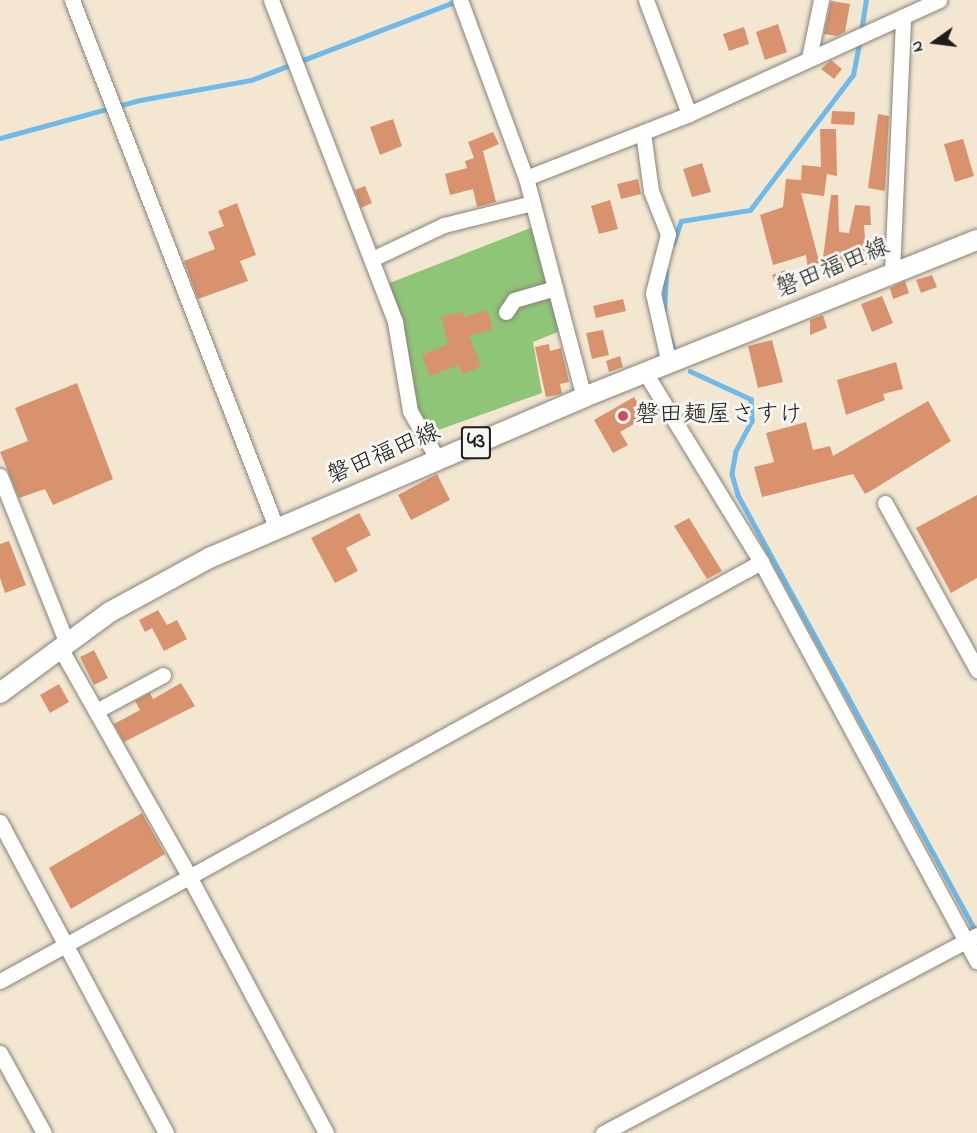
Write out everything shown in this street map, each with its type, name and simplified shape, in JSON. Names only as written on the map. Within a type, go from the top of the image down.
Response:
[{"type":"main road","name":"磐田福田線","points":[[0,693],[63,644],[161,583],[276,527],[584,397],[977,240]]},
{"type":"street","points":[[72,0],[276,527]]},
{"type":"street","points":[[271,0],[395,322],[410,411],[438,460]]},
{"type":"street","points":[[646,0],[689,114]]},
{"type":"street","points":[[809,58],[821,0]]},
{"type":"street","points":[[526,178],[689,114],[939,0]]},
{"type":"street","points":[[461,3],[526,178],[584,397]]},
{"type":"street","points":[[892,273],[903,16]]},
{"type":"street","points":[[643,132],[651,191],[668,234],[653,293],[669,364]]},
{"type":"street","points":[[372,259],[444,225],[532,203]]},
{"type":"street","points":[[506,312],[514,300],[555,288]]},
{"type":"street","points":[[646,374],[761,562],[972,938],[977,961]]},
{"type":"street","points":[[0,476],[3,493],[63,644],[96,711],[190,878],[326,1133]]},
{"type":"street","points":[[885,503],[977,670]]},
{"type":"street","points":[[0,981],[761,562]]},
{"type":"street","points":[[96,711],[163,675]]},
{"type":"street","points":[[0,822],[166,1133]]},
{"type":"street","points":[[603,1133],[972,938]]},
{"type":"street","points":[[0,1053],[44,1133]]},
{"type":"green space","points":[[538,225],[560,331],[533,342],[542,393],[424,435],[382,286]]},
{"type":"building","points":[[831,1],[850,4],[845,32],[837,36],[824,34]]},
{"type":"building","points":[[778,24],[787,52],[765,60],[756,32]]},
{"type":"building","points":[[744,27],[749,44],[729,51],[723,34]]},
{"type":"building","points":[[831,60],[842,69],[834,79],[821,69]]},
{"type":"building","points":[[832,111],[855,112],[854,125],[831,124]]},
{"type":"building","points":[[878,114],[889,116],[885,191],[868,188]]},
{"type":"building","points":[[393,119],[402,146],[380,155],[370,127]]},
{"type":"building","points":[[820,129],[836,129],[837,176],[827,174],[824,196],[801,193],[819,261],[819,277],[809,277],[806,255],[773,265],[760,215],[783,207],[786,179],[801,180],[802,165],[821,167]]},
{"type":"building","points":[[493,132],[499,144],[483,151],[496,202],[477,207],[473,189],[450,195],[445,174],[467,168],[465,161],[474,158],[468,142]]},
{"type":"building","points":[[963,139],[974,176],[955,182],[944,144]]},
{"type":"building","points":[[702,163],[711,192],[692,197],[683,169]]},
{"type":"building","points":[[638,179],[641,194],[621,199],[617,184]]},
{"type":"building","points":[[365,186],[372,203],[361,208],[355,190]]},
{"type":"building","points":[[831,195],[838,195],[839,232],[849,233],[855,205],[870,206],[871,225],[864,225],[867,265],[822,266]]},
{"type":"building","points":[[610,200],[618,229],[599,234],[591,206]]},
{"type":"building","points":[[237,203],[256,255],[240,261],[248,281],[198,299],[184,261],[215,249],[208,232],[224,226],[218,211]]},
{"type":"building","points":[[785,270],[793,294],[781,299],[772,275]]},
{"type":"building","points":[[932,275],[937,287],[921,293],[916,280]]},
{"type":"building","points":[[905,281],[909,293],[893,299],[890,288]]},
{"type":"building","points":[[882,296],[893,323],[872,332],[861,304]]},
{"type":"building","points":[[623,299],[626,311],[596,318],[593,306]]},
{"type":"building","points":[[487,310],[493,329],[469,336],[481,367],[462,374],[459,365],[430,376],[422,355],[448,344],[441,317],[463,312],[464,317]]},
{"type":"building","points":[[823,315],[827,328],[810,335],[810,320]]},
{"type":"building","points":[[603,330],[609,355],[592,359],[586,333]]},
{"type":"building","points":[[772,340],[783,382],[758,388],[748,346]]},
{"type":"building","points":[[549,344],[550,351],[561,348],[569,382],[560,384],[562,394],[546,397],[535,347]]},
{"type":"building","points":[[620,356],[623,367],[609,372],[606,361]]},
{"type":"building","points":[[896,362],[903,389],[883,394],[885,400],[846,415],[837,380]]},
{"type":"building","points":[[77,383],[113,479],[53,505],[45,489],[19,498],[0,452],[28,441],[15,408]]},
{"type":"building","points":[[634,397],[646,417],[620,432],[628,445],[613,453],[594,420]]},
{"type":"building","points":[[928,401],[951,441],[874,489],[865,494],[853,474],[762,497],[754,467],[774,462],[766,433],[806,422],[813,450],[830,446],[833,456]]},
{"type":"building","points":[[437,474],[450,500],[411,520],[398,495]]},
{"type":"building","points":[[977,495],[977,578],[951,593],[916,528]]},
{"type":"building","points":[[359,513],[371,535],[346,548],[358,571],[335,583],[311,538]]},
{"type":"building","points":[[689,518],[722,571],[707,579],[674,526]]},
{"type":"building","points":[[9,541],[26,585],[5,593],[0,578],[0,544]]},
{"type":"building","points":[[158,610],[167,625],[177,620],[187,639],[164,651],[152,628],[145,632],[139,620]]},
{"type":"building","points":[[94,650],[108,678],[94,685],[80,657]]},
{"type":"building","points":[[181,683],[195,706],[124,742],[114,724],[140,710],[135,701],[150,693],[153,699]]},
{"type":"building","points":[[59,684],[69,702],[50,713],[40,695]]},
{"type":"building","points":[[142,813],[165,854],[71,909],[49,868]]},
{"type":"waterway","points":[[0,138],[140,100],[251,80],[459,0]]},
{"type":"waterway","points":[[861,31],[866,0]]},
{"type":"waterway","points":[[673,244],[681,221],[750,210],[853,75],[860,39]]},
{"type":"waterway","points":[[664,311],[666,272]]},
{"type":"waterway","points":[[669,334],[673,346]]},
{"type":"waterway","points":[[690,371],[751,399],[752,421],[736,451],[732,474],[738,495],[976,931]]},
{"type":"place","name":"磐田麺屋さすけ","points":[[623,416]]}]
